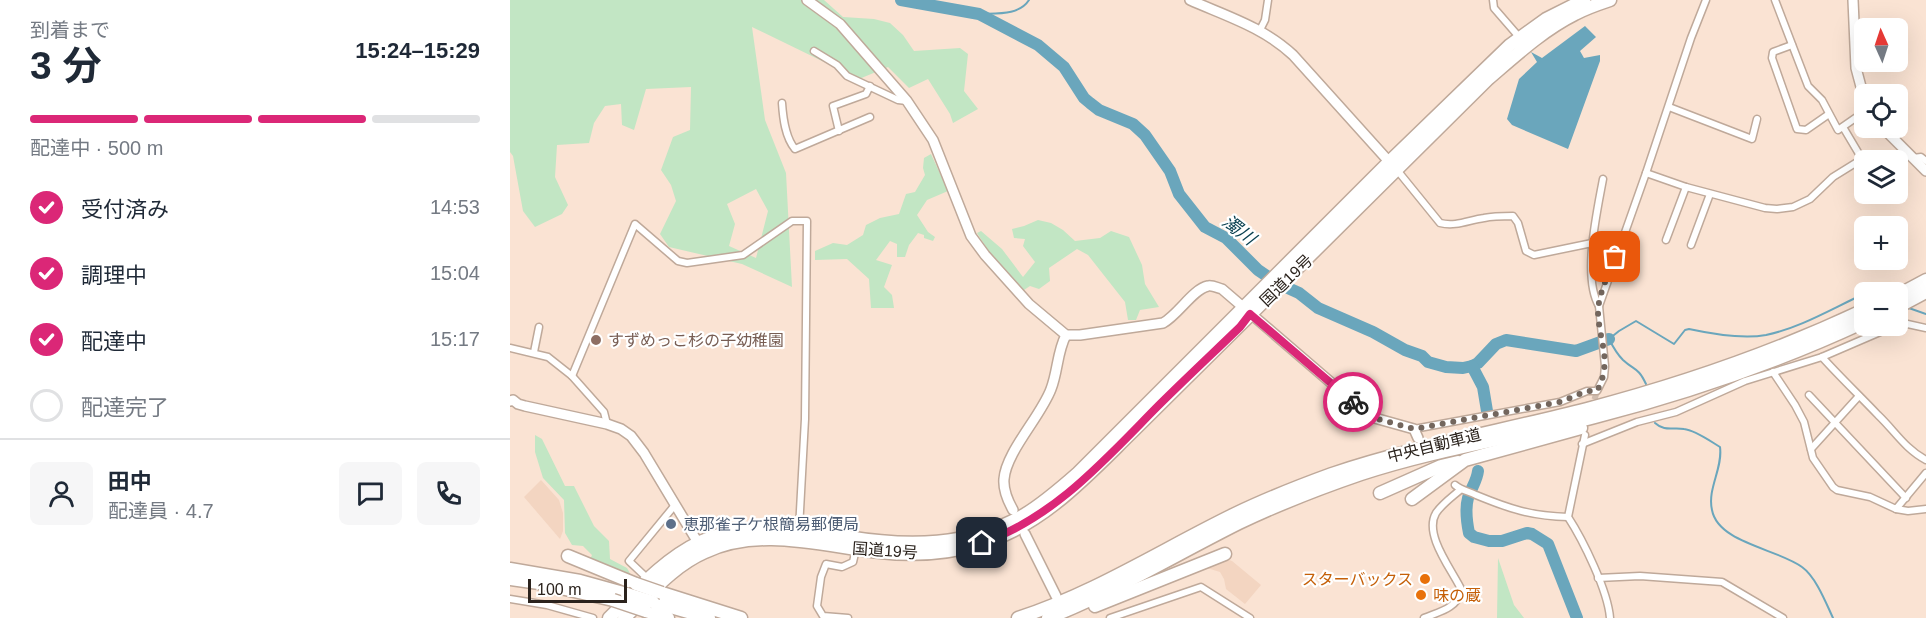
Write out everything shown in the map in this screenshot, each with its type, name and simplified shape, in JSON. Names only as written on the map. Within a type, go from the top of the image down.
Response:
[{"type":"highway","name":"国道19号","points":[[609,618],[664,565],[737,530],[758,527],[799,529],[883,542],[931,543],[976,535],[1023,515],[1047,499],[1078,473],[1288,272],[1393,166],[1464,103],[1523,41],[1557,12],[1584,0]]},
{"type":"highway","name":"国道19号","points":[[1523,41],[1576,13],[1610,0]]},
{"type":"highway","points":[[1908,289],[1926,280]]},
{"type":"highway","points":[[1908,301],[1926,292]]},
{"type":"highway","name":"国道19号","points":[[624,618],[701,548],[760,540],[818,543],[881,552],[937,552],[982,543],[1024,525],[1041,515],[1076,486],[1240,327],[1247,311]]},
{"type":"highway","name":"中央自動車道","points":[[1018,618],[1064,601],[1134,568],[1234,514],[1317,480],[1406,452],[1586,409],[1694,378],[1779,348],[1854,314]]},
{"type":"highway","name":"中央自動車道","points":[[1048,618],[1101,595],[1240,523],[1320,489],[1408,461],[1597,416],[1698,387],[1756,368],[1854,326]]},
{"type":"highway","points":[[1380,493],[1441,466],[1614,418],[1662,403],[1698,387]]},
{"type":"highway","points":[[1412,499],[1465,460]]},
{"type":"highway","points":[[1065,618],[1225,554]]},
{"type":"highway","points":[[568,556],[636,584],[668,618]]},
{"type":"highway","points":[[510,568],[580,580],[709,618]]},
{"type":"highway","points":[[510,579],[539,583],[613,600],[654,602],[741,618]]},
{"type":"street","points":[[807,0],[840,24],[907,101],[933,140],[971,236],[1029,304],[1066,335],[1163,323],[1172,319],[1201,289],[1210,286],[1222,289],[1371,417],[1416,434],[1560,402],[1587,391],[1597,391],[1604,377],[1604,347],[1599,306],[1669,108],[1691,38],[1707,0]]},
{"type":"street","points":[[1190,0],[1260,30],[1279,42],[1393,166],[1440,223],[1455,224],[1483,218],[1513,216],[1518,223],[1526,251],[1533,255],[1592,243]]},
{"type":"street","points":[[1212,10],[1216,0]]},
{"type":"street","points":[[1260,30],[1265,20],[1269,0]]},
{"type":"street","points":[[1493,0],[1494,8],[1523,41]]},
{"type":"street","points":[[1775,0],[1808,86],[1822,100],[1838,130],[1854,119]]},
{"type":"street","points":[[1853,0],[1856,68],[1860,84]]},
{"type":"street","points":[[1792,45],[1773,52],[1772,58],[1797,129],[1806,130],[1829,114]]},
{"type":"street","points":[[814,51],[837,65],[847,76],[898,100],[907,101]]},
{"type":"street","points":[[839,131],[833,106],[866,94],[870,86]]},
{"type":"street","points":[[782,103],[790,144],[795,149],[870,117]]},
{"type":"street","points":[[1669,108],[1752,139],[1757,119]]},
{"type":"street","points":[[1646,173],[1686,187],[1765,208],[1793,207],[1810,199],[1833,177],[1862,159],[1843,127]]},
{"type":"street","points":[[1893,138],[1926,171]]},
{"type":"street","points":[[1912,158],[1921,157],[1926,161]]},
{"type":"street","points":[[1599,306],[1593,296],[1592,243],[1603,179]]},
{"type":"street","points":[[1666,240],[1686,187]]},
{"type":"street","points":[[1691,245],[1710,194]]},
{"type":"street","points":[[572,376],[634,224],[678,261],[687,263],[743,255],[792,221],[807,221],[805,419],[799,529]]},
{"type":"street","points":[[1908,324],[1926,328]]},
{"type":"street","points":[[534,352],[539,327]]},
{"type":"street","points":[[1012,510],[1004,486],[1006,468],[1046,402],[1053,386],[1061,344],[1066,335]]},
{"type":"street","points":[[1582,444],[1651,418],[1676,412],[1745,381],[1822,357],[1871,336]]},
{"type":"street","points":[[510,348],[548,357],[572,376],[604,412],[606,424]]},
{"type":"street","points":[[1822,357],[1902,442],[1926,460]]},
{"type":"street","points":[[1773,372],[1804,422],[1813,459],[1833,487],[1842,492],[1870,497],[1896,509],[1908,511],[1926,509]]},
{"type":"street","points":[[1809,395],[1906,498]]},
{"type":"street","points":[[1811,449],[1859,396]]},
{"type":"street","points":[[511,399],[525,406],[606,424],[621,429],[631,436],[644,453],[701,548]]},
{"type":"street","points":[[1585,435],[1568,517],[1598,578],[1611,618]]},
{"type":"street","points":[[1896,509],[1926,473]]},
{"type":"street","points":[[1424,618],[1450,608],[1458,601],[1462,591],[1446,564],[1433,530],[1436,514],[1458,487],[1512,510],[1534,515],[1568,517]]},
{"type":"street","points":[[648,579],[629,561],[675,505]]},
{"type":"street","points":[[1025,534],[1056,596]]},
{"type":"street","points":[[848,618],[823,616],[817,606],[821,578],[826,564],[842,567],[853,562],[856,549]]},
{"type":"street","points":[[1598,578],[1640,576],[1722,582],[1783,618]]},
{"type":"street","points":[[1110,618],[1197,587],[1205,588],[1250,618]]},
{"type":"street","points":[[510,599],[547,605],[593,618]]},
{"type":"shaded area","points":[[541,480],[559,500],[563,513],[563,531],[560,539],[524,497]]},
{"type":"shaded area","points":[[1224,558],[1232,561],[1261,585],[1245,604],[1226,589],[1220,572],[1207,568],[1205,564]]},
{"type":"green space","points":[[510,0],[824,0],[843,17],[874,19],[890,23],[903,35],[914,51],[960,48],[968,54],[964,91],[978,109],[953,123],[950,114],[928,79],[909,88],[888,67],[859,79],[752,27],[765,120],[786,173],[792,287],[742,264],[669,247],[660,234],[676,201],[671,185],[661,170],[673,137],[690,130],[691,87],[646,89],[634,130],[622,125],[621,104],[605,106],[594,123],[589,143],[557,145],[555,177],[568,205],[562,214],[535,227],[523,211],[513,156],[510,152]],"holes":[[[756,189],[768,211],[756,258],[729,246],[735,224],[727,204]]]},
{"type":"green space","points":[[931,154],[948,191],[927,200],[917,215],[928,232],[935,237],[933,241],[918,233],[909,245],[905,257],[897,257],[897,244],[890,241],[876,260],[892,265],[884,287],[892,295],[894,308],[871,308],[869,279],[847,259],[815,260],[815,251],[833,243],[847,245],[863,235],[866,225],[880,218],[899,214],[906,194],[915,192],[925,175],[924,158]]},
{"type":"green space","points":[[1038,220],[1051,223],[1075,241],[1100,238],[1111,231],[1129,237],[1142,265],[1145,284],[1159,307],[1140,310],[1136,320],[1128,320],[1125,302],[1088,255],[1077,249],[1049,268],[1050,281],[1039,289],[1030,286],[1024,290],[988,250],[977,233],[981,231],[1002,249],[1023,277],[1035,262],[1023,246],[1025,239],[1014,238],[1012,229]]},
{"type":"green space","points":[[535,435],[542,439],[565,486],[574,486],[594,526],[609,541],[610,559],[627,568],[632,577],[590,560],[592,555],[583,546],[572,545],[565,533],[564,500],[543,478],[535,452]]},
{"type":"green space","points":[[1498,558],[1514,605],[1524,618],[1497,618]]},
{"type":"water","points":[[1585,26],[1596,37],[1580,51],[1584,58],[1600,55],[1600,61],[1568,149],[1512,125],[1507,119],[1519,79],[1537,62],[1531,52],[1542,58]]},
{"type":"waterway","name":"濁川","points":[[901,0],[979,14],[1038,45],[1064,67],[1084,98],[1099,110],[1133,124],[1145,135],[1170,171],[1179,194],[1205,227],[1226,238],[1258,270],[1277,283],[1299,293],[1318,308],[1422,356],[1428,362],[1446,367],[1472,366],[1478,363],[1496,344],[1506,340],[1576,351],[1609,339]]},
{"type":"waterway","points":[[979,14],[1013,11],[1025,5],[1029,0]]},
{"type":"waterway","points":[[1646,384],[1638,372],[1619,355],[1609,339],[1636,321],[1674,344],[1685,330],[1689,329],[1708,333],[1757,336],[1791,328],[1854,299]]},
{"type":"waterway","points":[[1908,308],[1926,314]]},
{"type":"waterway","points":[[1472,366],[1483,387],[1487,411]]},
{"type":"waterway","points":[[1655,423],[1665,428],[1693,431],[1720,447],[1711,502],[1717,521],[1737,538],[1791,561],[1807,571],[1824,598],[1833,618]]},
{"type":"waterway","points":[[1478,471],[1467,502],[1469,533],[1474,537],[1489,541],[1502,541],[1527,533],[1548,544],[1577,618]]},
{"type":"tunnel","points":[[1592,408],[1597,391]]},
{"type":"way so far","points":[[1353,402],[1371,417],[1414,429],[1560,402],[1587,391],[1597,391],[1604,377],[1605,366],[1598,312],[1615,257]]},
{"type":"place","name":"すずめっこ杉の子幼稚園","points":[[596,340]]},
{"type":"place","name":"恵那雀子ケ根簡易郵便局","points":[[671,524]]},
{"type":"place","name":"スターバックス","points":[[1425,579]]},
{"type":"place","name":"味の蔵","points":[[1421,595]]},
{"type":"route","points":[[982,543],[1001,536],[1041,515],[1076,486],[1240,327],[1250,314],[1353,402]]}]
